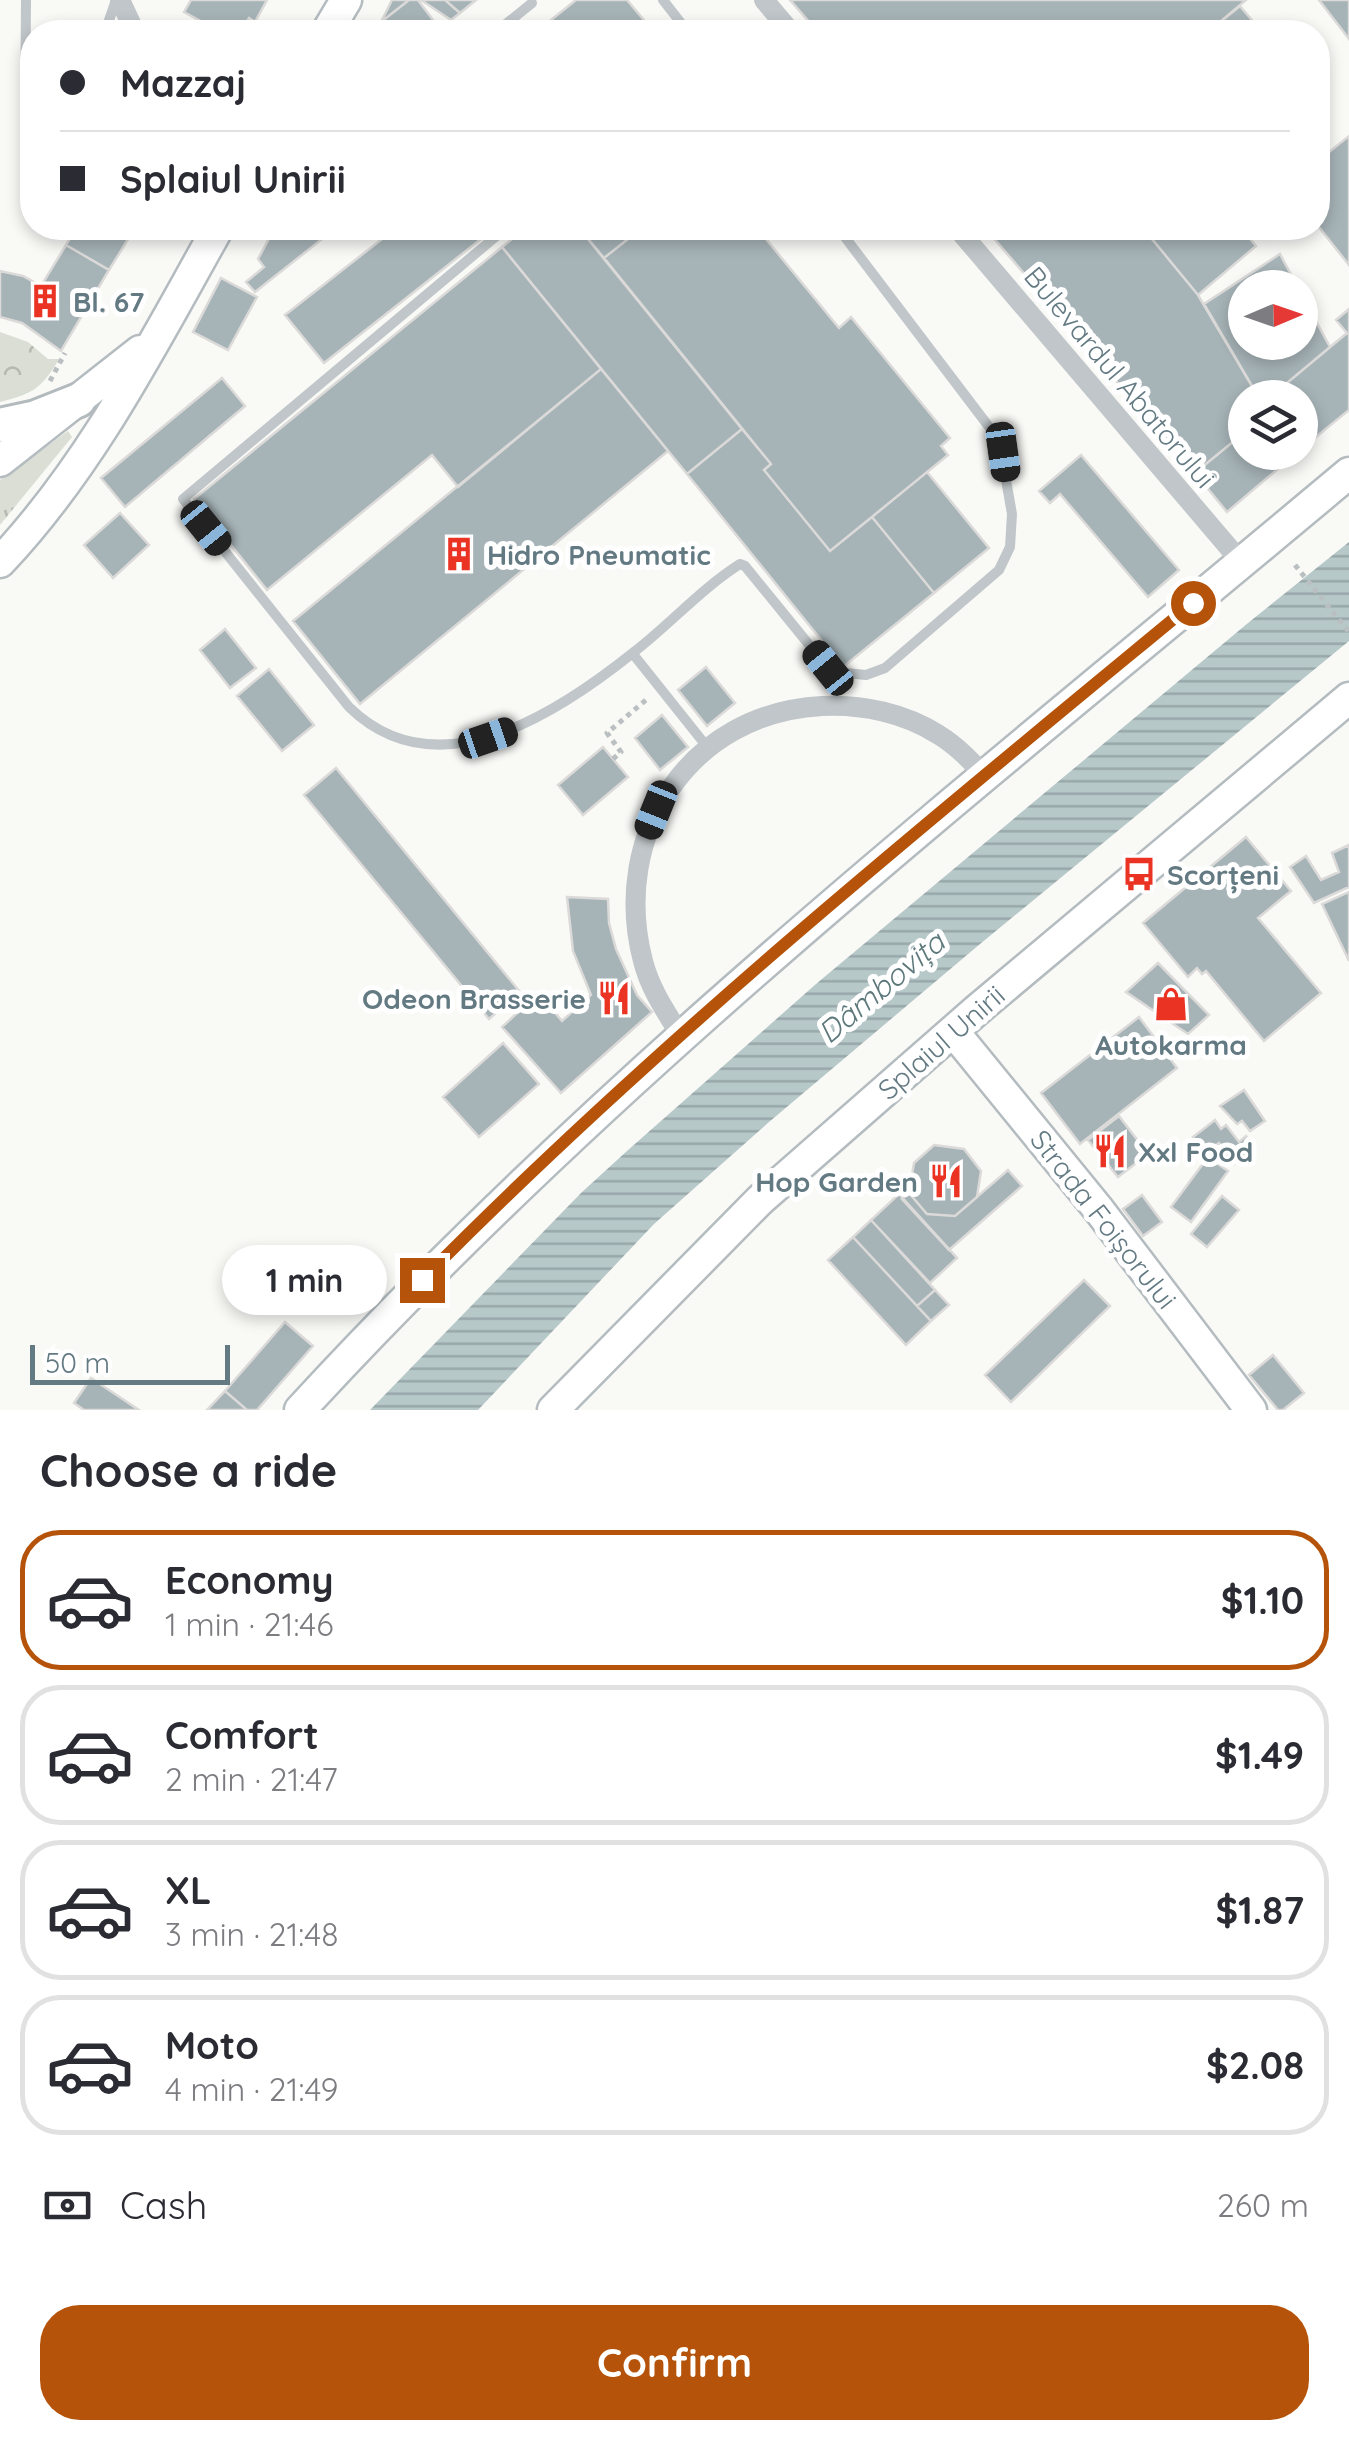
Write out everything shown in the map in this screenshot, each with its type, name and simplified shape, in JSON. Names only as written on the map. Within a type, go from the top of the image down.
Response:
[{"type":"main road","points":[[0,562],[102,430],[211,240]]},
{"type":"main road","points":[[0,461],[154,340]]},
{"type":"main road","points":[[0,425],[36,417],[78,400]]},
{"type":"main road","points":[[300,1410],[470,1231],[681,1036],[1349,473]]},
{"type":"main road","name":"Splaiul Unirii","points":[[553,1410],[760,1200],[953,1031],[1349,698]]},
{"type":"main road","name":"Strada Foișorului","points":[[953,1031],[1099,1210],[1251,1410]]},
{"type":"street","points":[[764,0],[781,20]]},
{"type":"street","name":"Bulevardul Abatorului","points":[[967,240],[1242,563]]},
{"type":"street","points":[[681,1036],[643,963],[635,889],[642,845],[656,810],[679,776],[708,748],[739,728],[773,714],[845,705],[881,710],[939,734],[985,776]]},
{"type":"lane","points":[[663,0],[679,20]]},
{"type":"lane","points":[[511,20],[532,3]]},
{"type":"lane","points":[[492,240],[182,499],[349,707],[375,729],[398,738],[444,745],[507,732],[554,708],[632,654],[740,564],[828,668],[849,674],[872,674],[885,668],[999,570],[1013,523],[999,440],[847,240]]},
{"type":"lane","points":[[632,654],[708,748]]},
{"type":"path","points":[[94,304],[107,313]]},
{"type":"path","points":[[48,385],[66,353]]},
{"type":"path","points":[[1294,565],[1349,632]]},
{"type":"path","points":[[613,759],[621,752],[606,733],[660,688]]},
{"type":"green space","points":[[0,332],[28,342],[48,359],[59,359],[36,388],[0,402]]},
{"type":"green space","points":[[68,431],[72,437],[0,525],[0,480]]},
{"type":"water","name":"Dâmbovița","points":[[1349,542],[1349,641],[769,1122],[654,1224],[478,1410],[370,1410],[581,1193],[627,1151],[816,984]]},
{"type":"building","points":[[191,0],[267,0],[256,20],[199,20],[184,12]]},
{"type":"building","points":[[392,0],[409,0],[384,20]]},
{"type":"building","points":[[409,0],[418,0],[433,20],[384,20]]},
{"type":"building","points":[[421,0],[445,0],[460,13],[451,20]]},
{"type":"building","points":[[445,0],[476,0],[460,13]]},
{"type":"building","points":[[576,0],[627,0],[644,20],[551,20]]},
{"type":"building","points":[[790,0],[1246,0],[1222,20],[808,20]]},
{"type":"building","points":[[1319,0],[1349,0],[1349,39]]},
{"type":"building","points":[[1240,6],[1252,20],[1223,20]]},
{"type":"building","points":[[1349,136],[1349,265],[1329,240],[1330,151]]},
{"type":"building","points":[[69,240],[128,240],[109,270],[66,245]]},
{"type":"building","points":[[268,240],[321,240],[255,292],[246,282],[264,267],[258,259]]},
{"type":"building","points":[[381,240],[480,240],[324,363],[285,315]]},
{"type":"building","points":[[511,240],[589,240],[742,429],[687,474],[502,247]]},
{"type":"building","points":[[589,240],[627,240],[604,258]]},
{"type":"building","points":[[627,240],[767,240],[839,328],[851,317],[950,438],[941,446],[948,455],[830,551],[764,470],[771,464],[604,258]]},
{"type":"building","points":[[995,240],[1153,240],[1198,295],[1228,346],[1228,360],[1236,360],[1248,380],[1228,380],[1228,446],[1195,473]]},
{"type":"building","points":[[1153,240],[1251,240],[1256,246],[1198,295]]},
{"type":"building","name":"Bl. 67","points":[[66,245],[109,270],[61,351],[22,323],[0,317],[0,271],[23,276],[41,286]]},
{"type":"building","points":[[502,247],[601,369],[458,487],[432,455],[267,590],[194,499]]},
{"type":"building","points":[[1280,254],[1288,270],[1256,270]]},
{"type":"building","points":[[221,278],[257,297],[228,350],[193,332]]},
{"type":"building","points":[[1228,288],[1228,345],[1204,304]]},
{"type":"building","points":[[1349,309],[1349,410],[1318,435],[1318,380],[1291,380],[1347,333],[1336,320]]},
{"type":"building","points":[[1318,325],[1330,347],[1318,357]]},
{"type":"building","points":[[1237,360],[1314,360],[1291,380],[1248,380]]},
{"type":"building","name":"Hidro Pneumatic","points":[[601,369],[668,451],[360,704],[293,621]]},
{"type":"building","points":[[222,378],[245,406],[125,507],[101,478]]},
{"type":"building","points":[[742,429],[771,464],[764,470],[830,551],[872,517],[934,593],[843,667],[687,474]]},
{"type":"building","points":[[1228,446],[1228,470],[1277,470],[1227,512],[1195,473]]},
{"type":"building","points":[[1081,455],[1179,570],[1148,597],[1060,494],[1050,503],[1039,491]]},
{"type":"building","points":[[927,472],[989,548],[934,593],[872,517]]},
{"type":"building","points":[[120,513],[149,545],[113,578],[84,545]]},
{"type":"building","points":[[225,629],[256,668],[230,688],[200,650]]},
{"type":"building","points":[[706,667],[735,703],[707,726],[678,690]]},
{"type":"building","points":[[269,669],[314,725],[282,751],[237,696]]},
{"type":"building","points":[[662,715],[688,747],[660,770],[635,738]]},
{"type":"building","points":[[603,747],[628,777],[583,815],[558,785]]},
{"type":"building","points":[[336,768],[520,992],[489,1019],[304,795]]},
{"type":"building","points":[[1246,837],[1291,891],[1258,918],[1321,993],[1264,1041],[1206,971],[1202,974],[1197,968],[1188,977],[1143,923]]},
{"type":"building","points":[[1349,845],[1349,887],[1314,903],[1290,867],[1306,856],[1321,880],[1339,872],[1332,853]]},
{"type":"building","points":[[1349,892],[1349,961],[1322,904]]},
{"type":"building","name":"Odeon Brasserie","points":[[567,897],[608,899],[616,949],[637,995],[652,1012],[561,1093],[502,1027],[529,1002],[536,1009],[546,1002],[562,1021],[591,995],[573,951]]},
{"type":"building","name":"Autokarma","points":[[1158,963],[1209,1015],[1188,1034],[1126,992]]},
{"type":"building","points":[[1139,1017],[1177,1068],[1080,1144],[1041,1093]]},
{"type":"building","points":[[503,1043],[539,1084],[479,1137],[443,1097]]},
{"type":"building","points":[[1244,1090],[1265,1121],[1250,1131],[1220,1106]]},
{"type":"building","points":[[1119,1116],[1148,1154],[1118,1177],[1088,1140]]},
{"type":"building","points":[[1215,1120],[1221,1129],[1226,1125],[1239,1142],[1246,1136],[1255,1149],[1234,1164],[1219,1143],[1205,1153],[1193,1137]]},
{"type":"building","points":[[934,1145],[964,1149],[981,1171],[977,1197],[955,1216],[927,1214],[909,1193],[914,1163]]},
{"type":"building","points":[[1208,1157],[1228,1171],[1191,1222],[1171,1207]]},
{"type":"building","points":[[1008,1170],[1022,1186],[949,1250],[902,1199],[909,1193],[927,1214],[955,1216]]},
{"type":"building","points":[[899,1194],[957,1258],[930,1283],[871,1220]]},
{"type":"building","points":[[1142,1195],[1162,1222],[1143,1236],[1123,1209]]},
{"type":"building","points":[[1222,1196],[1239,1210],[1207,1247],[1191,1234]]},
{"type":"building","points":[[871,1220],[935,1290],[917,1306],[853,1237]]},
{"type":"building","points":[[853,1237],[931,1321],[906,1345],[828,1260]]},
{"type":"building","points":[[1084,1280],[1110,1306],[1011,1402],[985,1375]]},
{"type":"building","points":[[935,1290],[949,1305],[931,1321],[917,1306]]},
{"type":"building","points":[[285,1322],[313,1346],[257,1410],[247,1410],[225,1391]]},
{"type":"building","points":[[1273,1355],[1304,1393],[1283,1410],[1278,1410],[1249,1375]]},
{"type":"building","points":[[91,1378],[139,1410],[84,1410],[74,1403]]},
{"type":"building","points":[[225,1391],[247,1410],[207,1410]]},
{"type":"place","name":"Bl. 67","points":[[45,301]]},
{"type":"place","name":"Hidro Pneumatic","points":[[459,554]]},
{"type":"place","name":"Scorțeni","points":[[1139,874]]},
{"type":"place","name":"Odeon Brasserie","points":[[614,998]]},
{"type":"place","name":"Autokarma","points":[[1171,1004]]},
{"type":"place","name":"Xxl Food","points":[[1110,1151]]},
{"type":"place","name":"Hop Garden","points":[[946,1181]]},
{"type":"route","points":[[422,1280],[681,1036],[1193,603]]}]
